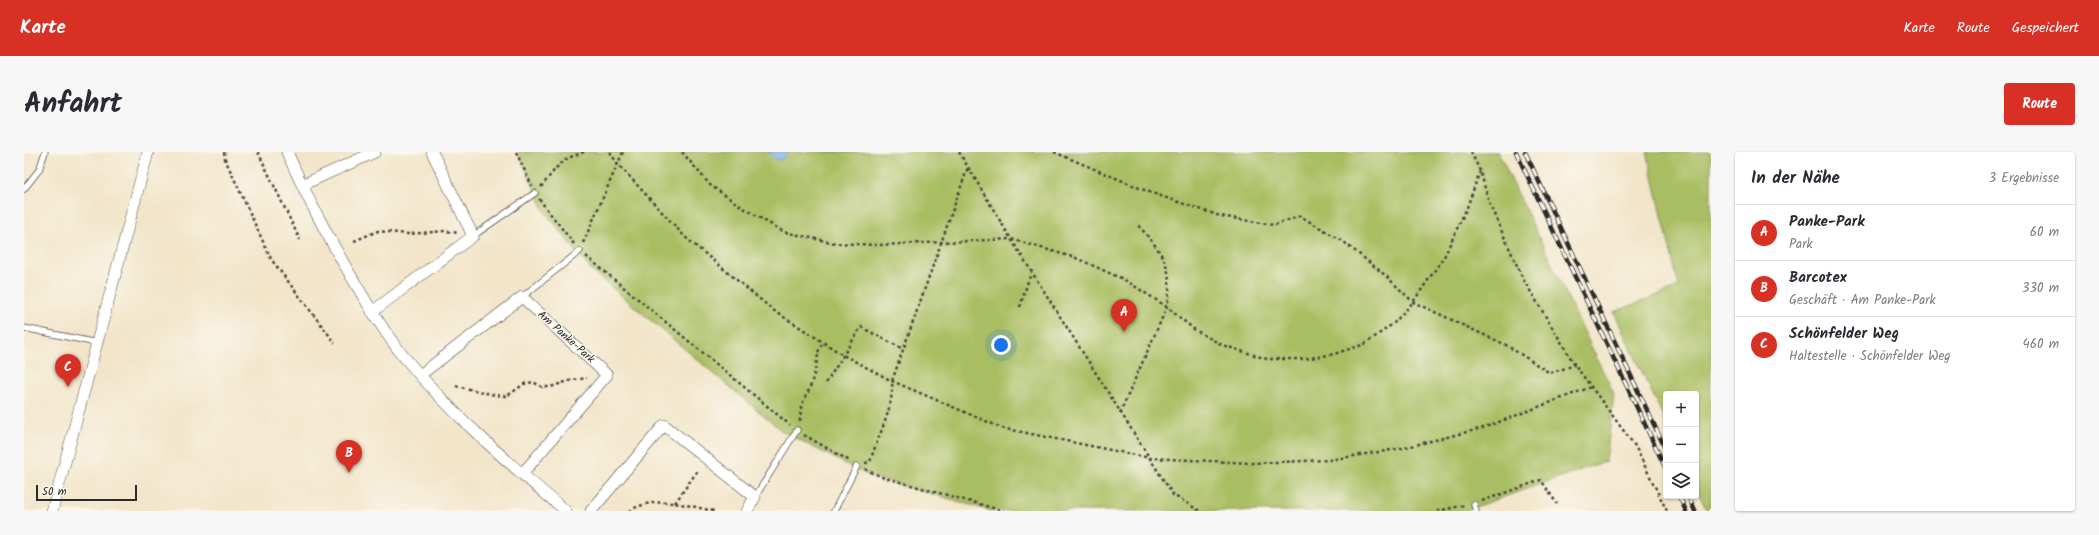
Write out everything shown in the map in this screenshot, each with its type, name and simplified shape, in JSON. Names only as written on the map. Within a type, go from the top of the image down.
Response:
[{"type":"street","points":[[52,511],[148,152]]},
{"type":"street","points":[[287,152],[302,185],[338,253],[372,312],[399,351],[469,426],[566,511]]},
{"type":"street","points":[[302,185],[375,152]]},
{"type":"street","points":[[372,312],[473,236],[432,152]]},
{"type":"street","points":[[420,374],[522,296]]},
{"type":"street","name":"Am Panke-Park","points":[[522,296],[608,374],[522,474]]},
{"type":"street","points":[[591,511],[664,425],[754,497],[746,511]]},
{"type":"lane","points":[[24,189],[39,170],[45,152]]},
{"type":"lane","points":[[473,236],[535,192]]},
{"type":"lane","points":[[522,296],[580,251]]},
{"type":"lane","points":[[24,328],[97,342]]},
{"type":"lane","points":[[754,497],[797,430]]},
{"type":"lane","points":[[834,511],[858,466]]},
{"type":"lane","points":[[1474,504],[1476,511]]},
{"type":"path","points":[[224,152],[225,159],[271,259],[335,343]]},
{"type":"path","points":[[258,152],[300,240]]},
{"type":"path","points":[[516,152],[535,192],[580,251],[797,430],[858,466],[882,477],[1004,511]]},
{"type":"path","points":[[535,192],[545,184],[556,168],[568,158],[584,152]]},
{"type":"path","points":[[610,152],[617,163],[685,237],[773,310],[843,355],[892,381],[1002,428],[1150,458],[1251,463],[1329,460],[1402,448],[1483,428],[1591,387]]},
{"type":"path","points":[[580,251],[623,152]]},
{"type":"path","points":[[682,152],[710,185],[745,209],[784,232],[835,243],[879,245],[1011,239],[1076,258],[1124,280],[1167,307],[1195,330],[1222,345],[1267,359],[1305,359],[1334,354],[1365,344],[1394,323],[1413,302],[1444,257],[1468,205],[1480,171]]},
{"type":"path","points":[[958,152],[1033,275],[1173,495],[1200,511]]},
{"type":"path","points":[[1054,152],[1149,192],[1220,216],[1274,225],[1300,216],[1344,242],[1386,275],[1413,302],[1506,345],[1550,373],[1575,365]]},
{"type":"path","points":[[1471,152],[1480,171],[1490,205],[1520,272],[1575,365],[1635,446],[1667,511]]},
{"type":"path","points":[[858,466],[870,462],[884,426],[893,394],[892,381],[968,167]]},
{"type":"path","points":[[1120,413],[1167,307],[1170,290],[1168,266],[1161,251],[1138,225]]},
{"type":"path","points":[[354,241],[378,231],[408,234],[445,231],[473,236]]},
{"type":"path","points":[[1020,307],[1029,278],[1033,275]]},
{"type":"path","points":[[826,383],[861,327],[903,349]]},
{"type":"path","points":[[797,430],[801,418],[801,406],[810,388],[815,372],[819,349],[823,343]]},
{"type":"path","points":[[456,386],[495,395],[507,396],[524,384],[533,382],[551,388],[568,381],[585,379],[600,368]]},
{"type":"path","points":[[675,503],[698,470]]},
{"type":"path","points":[[1437,511],[1474,504],[1542,480],[1557,504]]},
{"type":"path","points":[[629,511],[641,504],[675,503],[714,511]]},
{"type":"green space","points":[[518,152],[1498,152],[1614,394],[1606,461],[1464,511],[992,511],[869,476],[782,431],[591,270],[545,212]]},
{"type":"green space","points":[[1647,152],[1711,152],[1711,511],[1707,511],[1699,494],[1699,391],[1663,391],[1663,417],[1614,312],[1679,287]]},
{"type":"water","points":[[768,152],[789,152],[781,160],[775,159]]},
{"type":"railway","points":[[1516,152],[1663,463]]},
{"type":"railway","points":[[1525,152],[1663,444]]},
{"type":"railway","points":[[1680,499],[1686,511]]},
{"type":"railway","points":[[1689,499],[1695,511]]},
{"type":"place","name":"Panke-Park","points":[[1124,332]]},
{"type":"place","name":"Schönfelder Weg","points":[[68,387]]},
{"type":"place","name":"Barcotex","points":[[349,473]]}]
